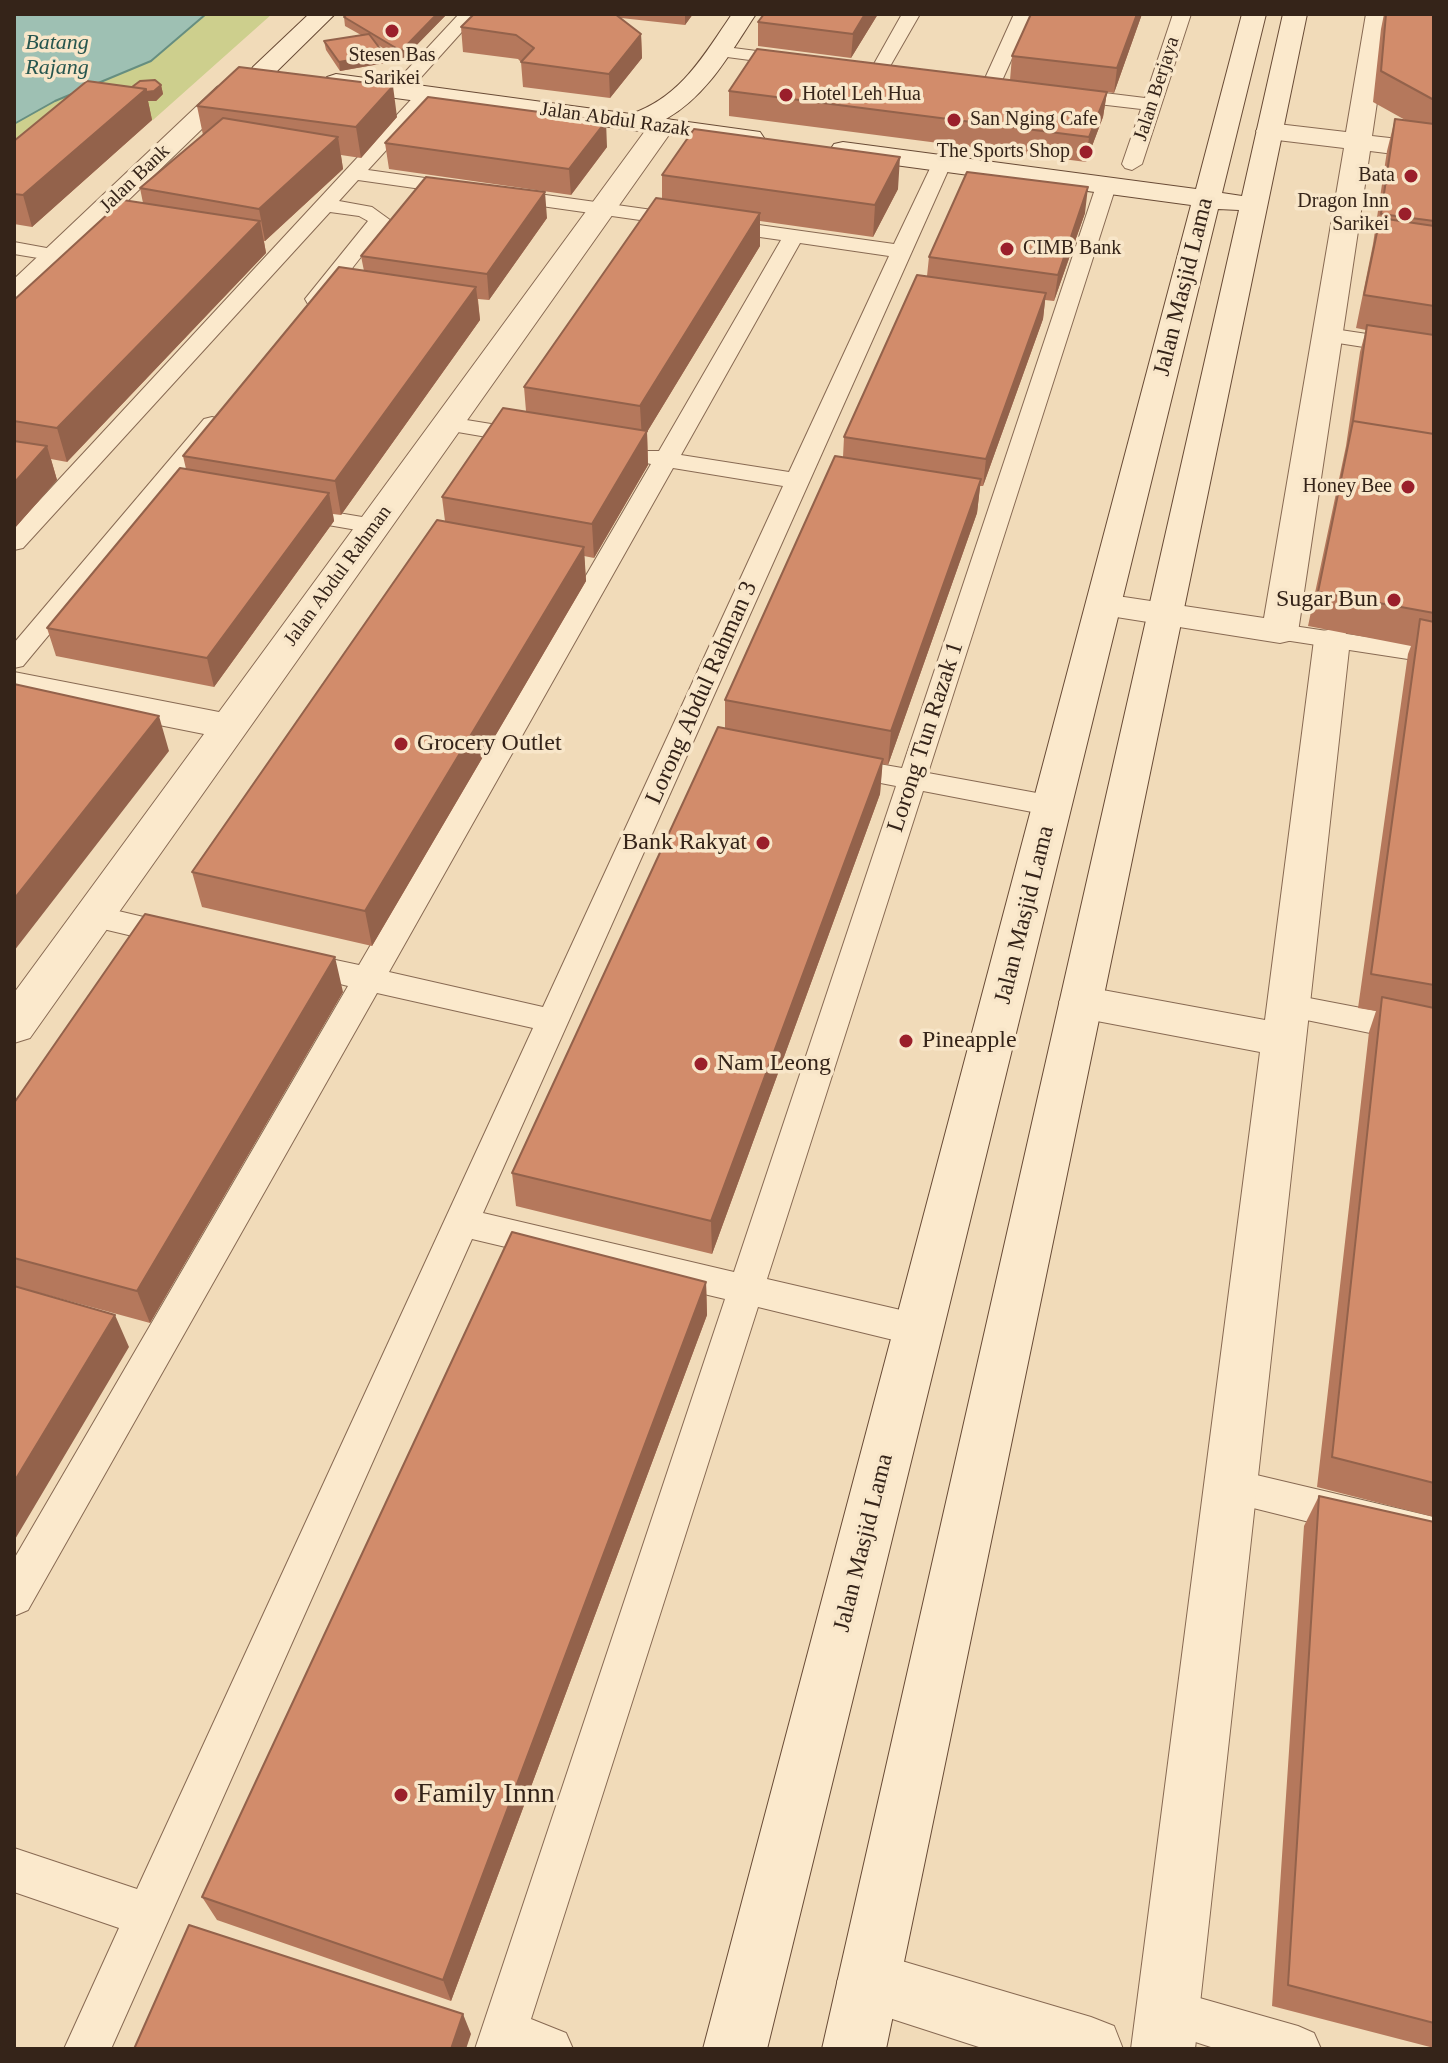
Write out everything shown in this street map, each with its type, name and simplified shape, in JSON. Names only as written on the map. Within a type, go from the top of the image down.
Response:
[{"type":"street","name":"Jalan Bank","points":[[14,295],[226,92],[262,72],[323,14]]},
{"type":"street","points":[[648,124],[687,96],[744,14]]},
{"type":"street","name":"Jalan Masjid Lama","points":[[735,2049],[1254,14]]},
{"type":"street","name":"Jalan Masjid Lama","points":[[854,2049],[1295,14]]},
{"type":"street","points":[[1104,605],[1280,632],[1357,142],[1382,22]]},
{"type":"street","name":"Jalan Abdul Razak","points":[[262,72],[784,143]]},
{"type":"street","points":[[687,96],[694,115],[721,134]]},
{"type":"street","name":"Jalan Abdul Rahman","points":[[14,1026],[603,209],[648,124]]},
{"type":"street","points":[[1269,131],[1434,151]]},
{"type":"street","points":[[815,147],[1253,206]]},
{"type":"street","points":[[1165,2031],[1332,640]]},
{"type":"street","points":[[14,684],[231,727]]},
{"type":"street","points":[[1081,1002],[1286,1023]]},
{"type":"street","points":[[868,1982],[1091,2049]]},
{"type":"lane","points":[[399,90],[469,14]]},
{"type":"lane","points":[[878,71],[911,14]]},
{"type":"lane","points":[[991,85],[1023,14]]},
{"type":"lane","name":"Jalan Berjaya","points":[[1132,164],[1182,14]]},
{"type":"lane","points":[[718,51],[820,64]]},
{"type":"lane","points":[[1049,92],[1152,105]]},
{"type":"lane","points":[[14,543],[427,94]]},
{"type":"lane","points":[[178,138],[209,142]]},
{"type":"lane","points":[[333,159],[359,168],[603,209],[901,251]]},
{"type":"lane","name":"Lorong Abdul Rahman 3","points":[[87,2049],[802,473],[893,288],[901,251],[941,164]]},
{"type":"lane","name":"Lorong Tun Razak 1","points":[[500,2041],[1004,497],[1058,310],[1106,186]]},
{"type":"lane","points":[[306,310],[380,220],[365,211],[325,205]]},
{"type":"lane","points":[[14,1597],[794,236]]},
{"type":"lane","points":[[14,248],[56,255]]},
{"type":"lane","points":[[1327,335],[1434,351]]},
{"type":"lane","points":[[14,660],[227,405]]},
{"type":"lane","points":[[448,424],[557,441]]},
{"type":"lane","points":[[619,451],[665,459],[802,473],[836,470]]},
{"type":"lane","points":[[158,488],[189,494]]},
{"type":"lane","points":[[974,492],[1004,497]]},
{"type":"lane","points":[[266,507],[374,526]]},
{"type":"lane","points":[[1280,632],[1434,655]]},
{"type":"lane","points":[[682,736],[712,742]]},
{"type":"lane","points":[[820,762],[1053,806]]},
{"type":"lane","points":[[93,916],[200,941]]},
{"type":"lane","points":[[276,958],[553,1021]]},
{"type":"lane","points":[[1286,1023],[1434,1034]]},
{"type":"lane","points":[[461,1222],[918,1330]]},
{"type":"lane","points":[[1231,1487],[1434,1535]]},
{"type":"lane","points":[[14,1870],[147,1915]]},
{"type":"lane","points":[[1165,2031],[1298,2049]]},
{"type":"lane","points":[[500,2041],[550,2049]]},
{"type":"green space","points":[[206,14],[272,14],[153,120],[94,112],[14,180],[14,124],[55,101],[151,61]]},
{"type":"water","name":"Batang Rajang","points":[[14,14],[206,14],[151,61],[55,101],[14,124]]},
{"type":"building","name":"Stesen Bas Sarikei","points":[[347,14],[437,14],[401,51],[344,17]]},
{"type":"building","points":[[474,14],[615,14],[641,34],[609,74],[521,62],[534,48],[516,35],[461,27]]},
{"type":"building","points":[[764,14],[865,14],[853,34],[758,22]]},
{"type":"building","points":[[1031,14],[1137,14],[1117,68],[1012,56]]},
{"type":"building","points":[[1386,14],[1434,14],[1434,100],[1381,71]]},
{"type":"building","points":[[369,34],[384,54],[339,62],[324,41]]},
{"type":"building","points":[[757,49],[1107,92],[1089,137],[729,91]]},
{"type":"building","points":[[239,67],[393,86],[356,127],[197,106]]},
{"type":"building","points":[[155,80],[161,85],[154,91],[146,92],[146,89],[132,87],[140,81]]},
{"type":"building","points":[[87,81],[146,89],[23,195],[14,194],[14,141]]},
{"type":"building","points":[[428,97],[606,121],[569,169],[385,143]]},
{"type":"building","points":[[223,118],[338,137],[259,209],[140,188]]},
{"type":"building","points":[[1395,119],[1434,124],[1434,221],[1381,214]]},
{"type":"building","points":[[694,129],[900,157],[875,205],[662,175]]},
{"type":"building","name":"CIMB Bank","points":[[967,172],[1088,187],[1058,275],[929,257]]},
{"type":"building","points":[[426,177],[545,192],[487,274],[361,256]]},
{"type":"building","points":[[656,198],[760,213],[640,406],[524,387]]},
{"type":"building","points":[[123,200],[260,221],[57,428],[14,421],[14,300]]},
{"type":"building","points":[[1380,218],[1434,226],[1434,306],[1364,295]]},
{"type":"building","points":[[339,267],[476,287],[335,481],[183,456]]},
{"type":"building","points":[[917,275],[1046,293],[986,459],[844,437]]},
{"type":"building","points":[[1367,325],[1434,335],[1434,434],[1353,421]]},
{"type":"building","points":[[503,408],[647,431],[592,524],[442,497]]},
{"type":"building","points":[[1353,421],[1434,434],[1434,613],[1318,592]]},
{"type":"building","points":[[14,441],[47,446],[14,483]]},
{"type":"building","points":[[835,456],[981,479],[891,731],[725,700]]},
{"type":"building","points":[[180,468],[329,493],[207,658],[47,628]]},
{"type":"building","name":"Grocery Outlet","points":[[437,520],[584,547],[365,911],[192,872]]},
{"type":"building","points":[[1420,619],[1434,622],[1434,985],[1371,974]]},
{"type":"building","points":[[14,684],[159,716],[14,899]]},
{"type":"building","points":[[718,727],[883,759],[711,1221],[512,1173]]},
{"type":"building","points":[[145,914],[335,957],[137,1291],[14,1258],[14,1103]]},
{"type":"building","points":[[1382,997],[1434,1008],[1434,1483],[1332,1457]]},
{"type":"building","points":[[512,1232],[706,1282],[443,1980],[202,1897]]},
{"type":"building","points":[[14,1286],[115,1315],[14,1482]]},
{"type":"building","points":[[1319,1496],[1434,1522],[1434,2023],[1288,1985]]},
{"type":"building","points":[[189,1925],[463,2014],[451,2049],[134,2049]]},
{"type":"place","name":"Stesen Bas Sarikei","points":[[392,31]]},
{"type":"place","name":"Hotel Leh Hua","points":[[786,95]]},
{"type":"place","name":"San Nging Cafe","points":[[954,120]]},
{"type":"place","name":"The Sports Shop","points":[[1086,152]]},
{"type":"place","name":"Bata","points":[[1411,176]]},
{"type":"place","name":"Dragon Inn Sarikei","points":[[1405,214]]},
{"type":"place","name":"CIMB Bank","points":[[1007,249]]},
{"type":"place","name":"Honey Bee","points":[[1408,487]]},
{"type":"place","name":"Sugar Bun","points":[[1394,600]]},
{"type":"place","name":"Grocery Outlet","points":[[401,744]]},
{"type":"place","name":"Bank Rakyat","points":[[763,843]]},
{"type":"place","name":"Pineapple","points":[[906,1041]]},
{"type":"place","name":"Nam Leong","points":[[701,1064]]},
{"type":"place","name":"Family Innn","points":[[401,1795]]}]
